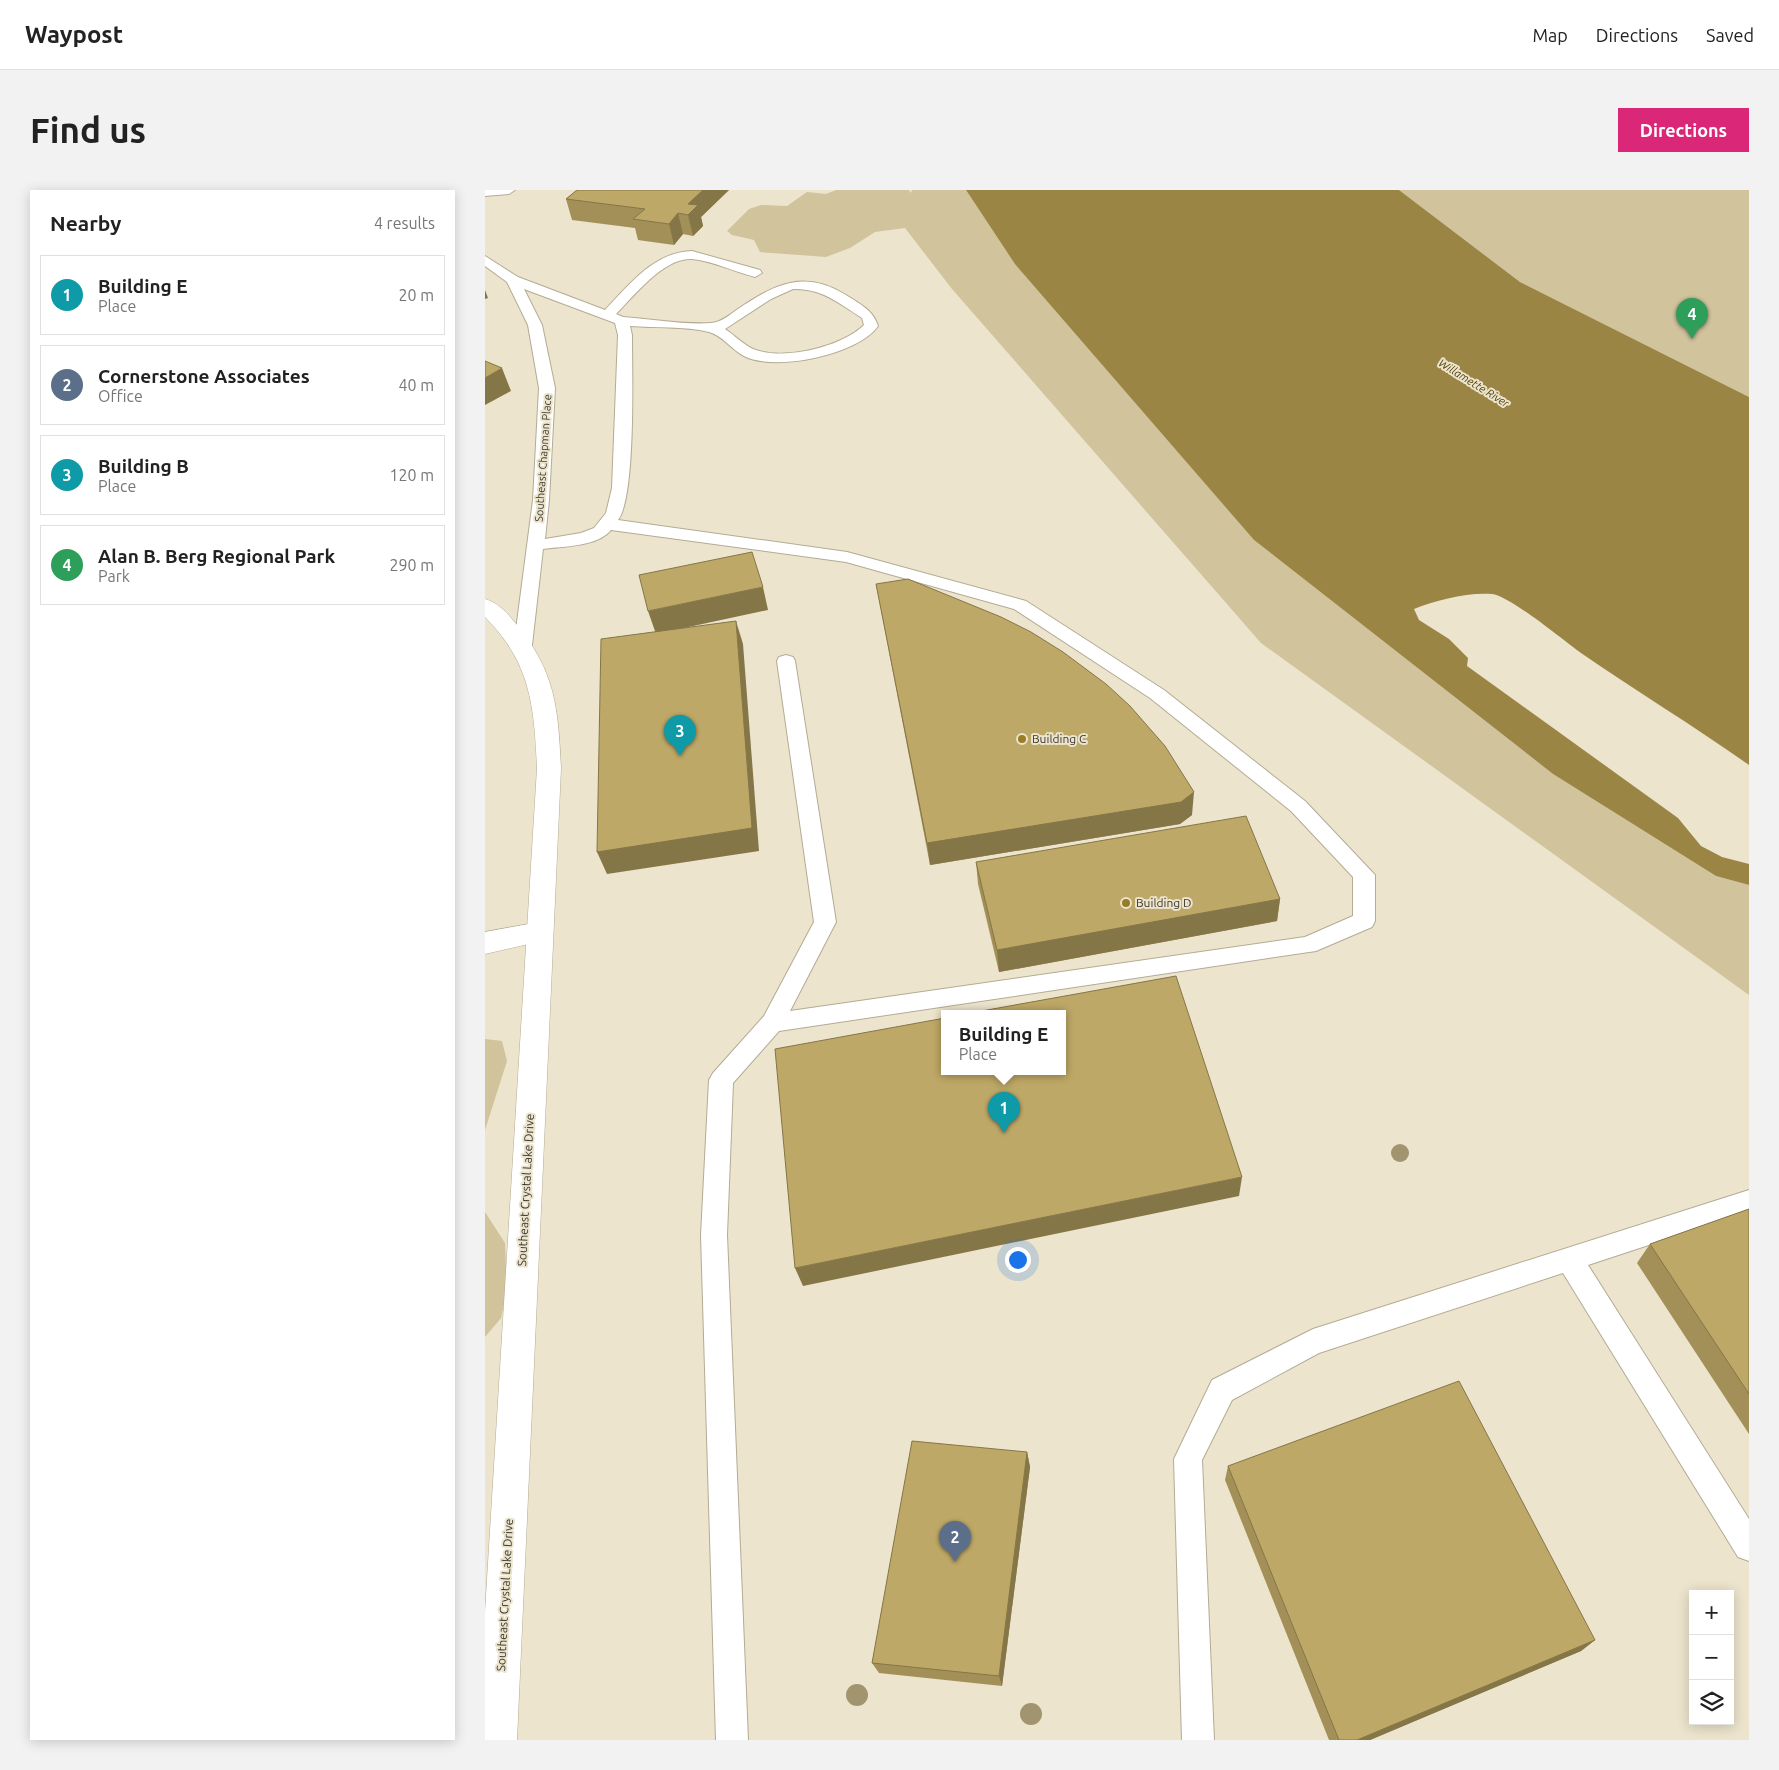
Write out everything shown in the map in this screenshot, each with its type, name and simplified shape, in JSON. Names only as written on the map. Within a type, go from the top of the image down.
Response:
[{"type":"street","name":"Southeast Crystal Lake Drive","points":[[485,606],[523,645],[537,671],[546,706],[549,768],[497,1740]]},
{"type":"street","points":[[485,943],[540,932]]},
{"type":"lane","points":[[485,192],[509,190]]},
{"type":"lane","points":[[614,318],[662,263],[679,255],[692,255],[755,274]]},
{"type":"lane","name":"Southeast Chapman Place","points":[[485,260],[513,280],[535,325],[547,388],[541,500],[523,645]]},
{"type":"lane","points":[[513,280],[614,318],[715,328],[728,323],[776,290],[787,285],[797,284],[822,288],[871,319],[871,326],[859,338],[799,357],[766,356],[749,353],[715,328]]},
{"type":"lane","points":[[536,545],[585,538],[600,532],[614,514],[620,488],[625,335],[614,318]]},
{"type":"lane","points":[[607,524],[847,557],[1020,605],[1165,701],[1298,806],[1364,875],[1364,921],[1308,946],[772,1023]]},
{"type":"lane","points":[[732,1740],[714,1236],[721,1080],[772,1023],[825,922],[786,661]]},
{"type":"lane","points":[[1197,1740],[1188,1459],[1222,1390],[1313,1342],[1749,1201]]},
{"type":"lane","points":[[1569,1259],[1749,1546]]},
{"type":"shaded area","points":[[836,190],[909,190],[911,193],[912,190],[966,190],[1006,250],[1254,540],[1553,774],[1716,876],[1749,885],[1749,995],[1261,643],[952,289],[905,228],[875,232],[850,248],[826,257],[760,252],[754,240],[732,235],[727,231],[749,209],[761,205],[787,206],[807,192],[826,194]]},
{"type":"shaded area","points":[[1399,190],[1749,190],[1749,397],[1520,282]]},
{"type":"shaded area","points":[[485,1039],[502,1041],[507,1061],[485,1130]]},
{"type":"shaded area","points":[[485,1212],[505,1243],[507,1292],[501,1318],[485,1337]]},
{"type":"water","name":"Willamette River","points":[[966,190],[1399,190],[1520,282],[1749,397],[1749,765],[1581,653],[1511,602],[1492,594],[1463,595],[1414,609],[1419,620],[1449,639],[1468,658],[1467,666],[1678,818],[1701,846],[1722,857],[1749,864],[1749,885],[1716,876],[1553,774],[1254,540],[1015,264]]},
{"type":"building","points":[[577,190],[703,190],[688,204],[698,205],[688,215],[678,213],[669,224],[633,219],[645,209],[566,199]]},
{"type":"building","points":[[485,361],[502,368],[485,378]]},
{"type":"building","points":[[752,552],[763,587],[648,611],[639,575]]},
{"type":"building","name":"Building C","points":[[908,579],[1001,617],[1031,632],[1063,652],[1106,684],[1130,706],[1165,746],[1194,792],[1181,802],[927,843],[876,584]]},
{"type":"building","points":[[736,621],[752,828],[597,852],[601,639]]},
{"type":"building","name":"Building D","points":[[1246,816],[1280,899],[997,950],[976,862]]},
{"type":"building","points":[[1176,976],[1242,1177],[795,1268],[775,1049],[941,1019],[941,1075],[1066,1075],[1066,1010],[987,1010]]},
{"type":"building","points":[[1749,1209],[1749,1394],[1650,1244]]},
{"type":"building","points":[[1459,1381],[1595,1640],[1357,1740],[1339,1740],[1228,1466]]},
{"type":"building","points":[[912,1441],[1027,1452],[999,1676],[872,1663]]},
{"type":"place","name":"Alan B. Berg Regional Park","points":[[1692,339]]},
{"type":"place","name":"Building C","points":[[1022,739]]},
{"type":"place","name":"Building B","points":[[680,756]]},
{"type":"place","name":"Building D","points":[[1126,903]]},
{"type":"place","name":"Building E","points":[[1004,1133]]},
{"type":"place","name":"Cornerstone Associates","points":[[955,1562]]}]
